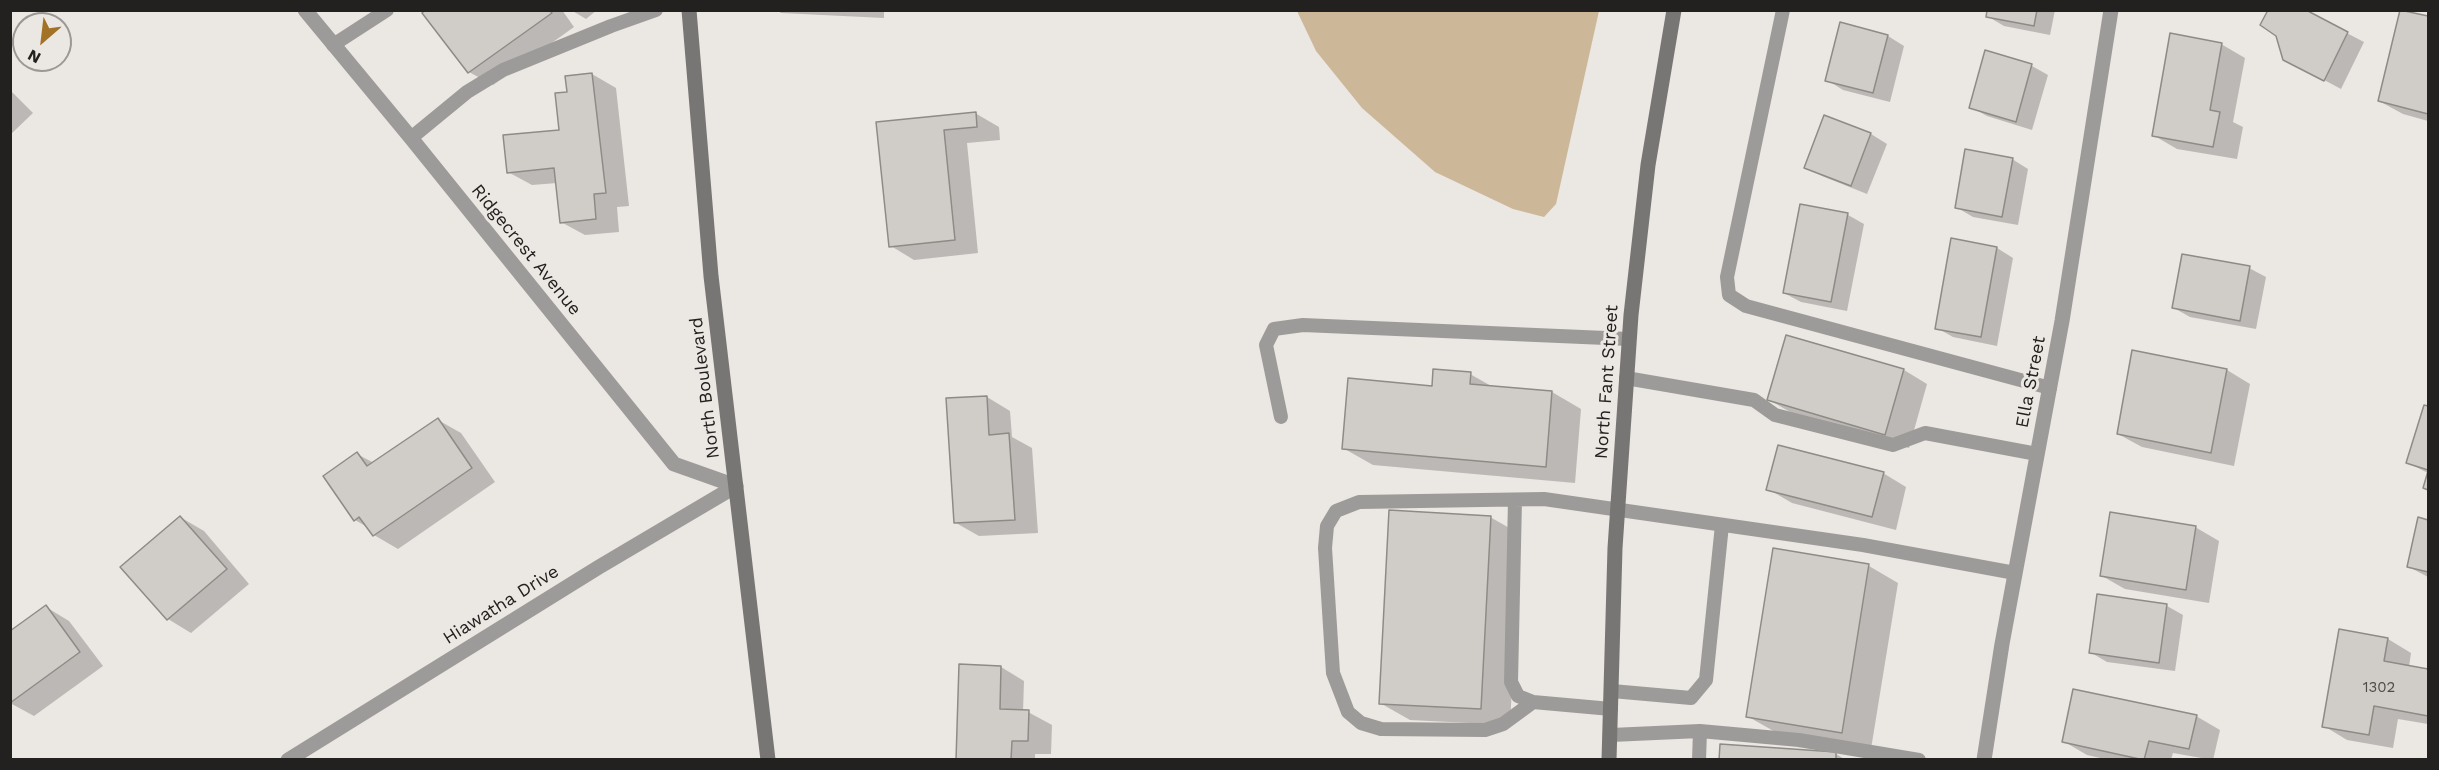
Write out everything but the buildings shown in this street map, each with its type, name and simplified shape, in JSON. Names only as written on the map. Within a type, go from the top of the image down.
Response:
[{"type":"main road","name":"North Boulevard","points":[[689,10],[711,276],[768,759]]},
{"type":"main road","name":"North Fant Street","points":[[1609,759],[1617,511],[1629,339],[1648,165],[1674,10]]},
{"type":"street","name":"Ridgecrest Avenue","points":[[305,10],[674,464],[736,486]]},
{"type":"street","name":"Ella Street","points":[[1984,759],[2015,573],[2050,388],[2111,10]]},
{"type":"street","name":"Hiawatha Drive","points":[[288,759],[599,567],[736,486]]},
{"type":"lane","points":[[333,45],[387,10]]},
{"type":"lane","points":[[411,138],[467,92],[503,70],[656,10]]},
{"type":"lane","points":[[1783,10],[1726,278],[1729,295],[1746,306],[2050,388]]},
{"type":"lane","points":[[1281,417],[1266,345],[1274,329],[1303,325],[1629,339]]},
{"type":"lane","points":[[1626,378],[1754,400],[1775,415],[1893,445],[1925,433],[2037,454]]},
{"type":"lane","points":[[1533,702],[1503,724],[1485,730],[1381,729],[1361,723],[1348,712],[1333,673],[1325,548],[1327,526],[1336,511],[1359,502],[1544,499],[1863,545],[2015,573]]},
{"type":"lane","points":[[1515,500],[1510,682],[1518,696],[1533,702],[1611,709]]},
{"type":"lane","points":[[1612,691],[1691,698],[1707,680],[1722,525]]},
{"type":"lane","points":[[1611,735],[1700,731],[1799,740],[1888,757],[1919,759]]},
{"type":"lane","points":[[1699,759],[1700,731]]},
{"type":"shaded area","points":[[1297,11],[1599,11],[1556,204],[1544,217],[1513,209],[1435,172],[1362,108],[1316,51]]}]
